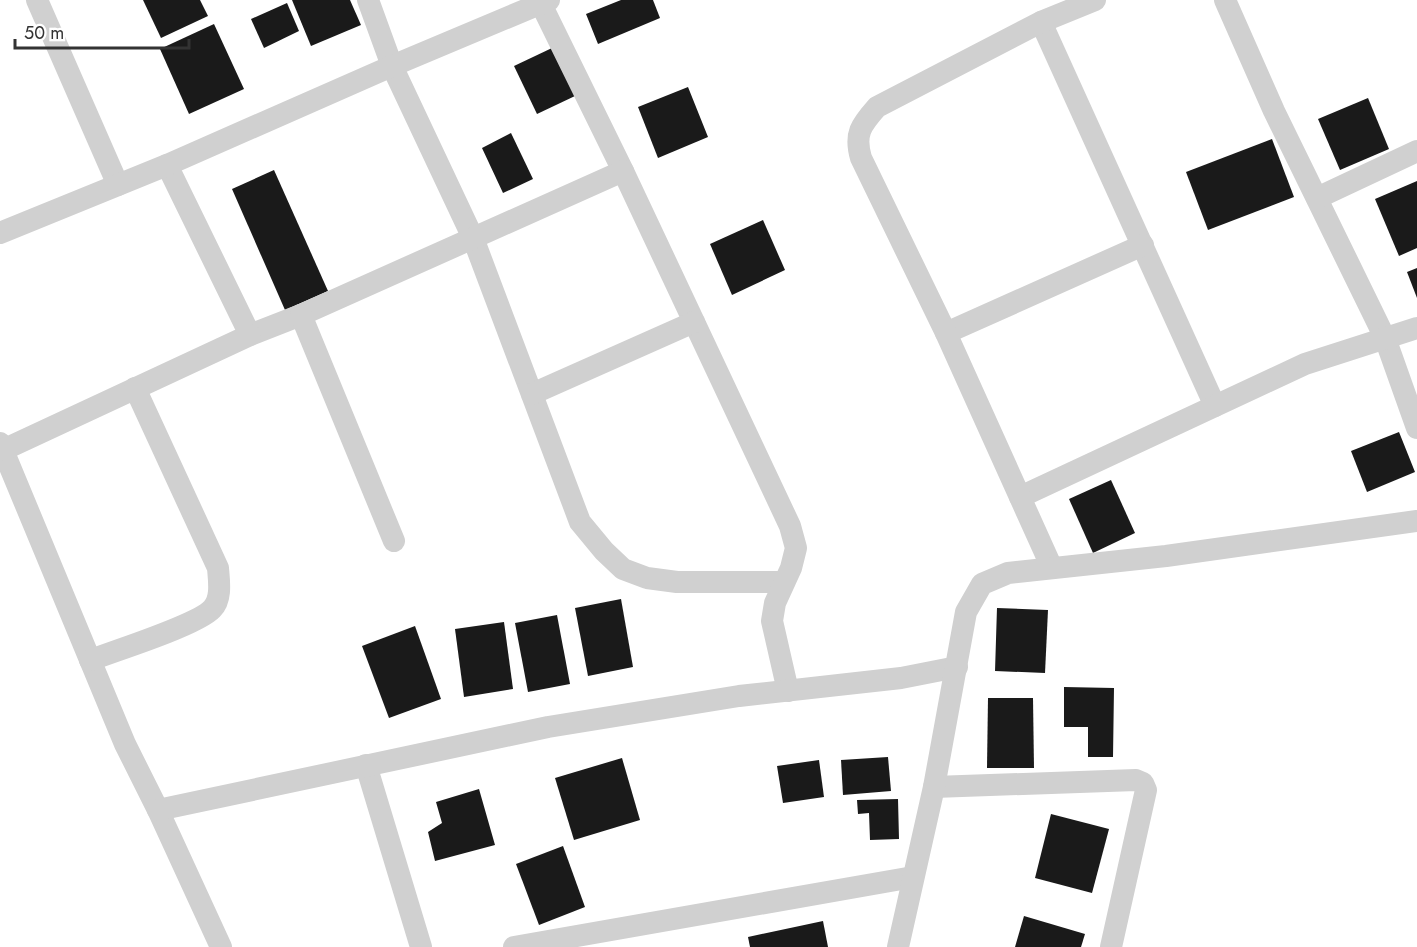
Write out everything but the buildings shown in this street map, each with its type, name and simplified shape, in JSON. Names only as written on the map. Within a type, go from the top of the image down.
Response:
[{"type":"street","points":[[37,0],[118,185]]},
{"type":"street","points":[[368,0],[392,66],[473,237],[580,522],[604,551],[623,569],[647,578],[677,582],[784,582]]},
{"type":"street","points":[[1052,568],[946,333],[861,159],[857,145],[860,129],[877,107],[1041,22],[1095,0]]},
{"type":"street","points":[[0,233],[167,165],[392,66],[545,2],[790,526],[796,548],[791,568],[775,603],[772,621],[788,691]]},
{"type":"street","points":[[1229,2],[1274,111],[1385,338],[1417,428]]},
{"type":"street","points":[[1041,22],[1215,406]]},
{"type":"street","points":[[1317,198],[1417,152]]},
{"type":"street","points":[[167,165],[250,335]]},
{"type":"street","points":[[221,947],[125,744],[2,446],[623,171]]},
{"type":"street","points":[[946,333],[1143,245]]},
{"type":"street","points":[[301,315],[394,541]]},
{"type":"street","points":[[532,394],[694,322]]},
{"type":"street","points":[[1020,496],[1305,364],[1417,328]]},
{"type":"street","points":[[90,660],[192,622],[213,609],[220,589],[218,568],[135,388]]},
{"type":"street","points":[[898,947],[934,787],[966,612],[982,584],[1008,573],[1166,556],[1417,521]]},
{"type":"street","points":[[158,810],[548,727],[739,696],[902,678],[957,667]]},
{"type":"street","points":[[366,765],[422,947]]},
{"type":"street","points":[[934,787],[1136,780],[1143,783],[1146,790],[1111,947]]},
{"type":"street","points":[[514,947],[914,877]]}]
